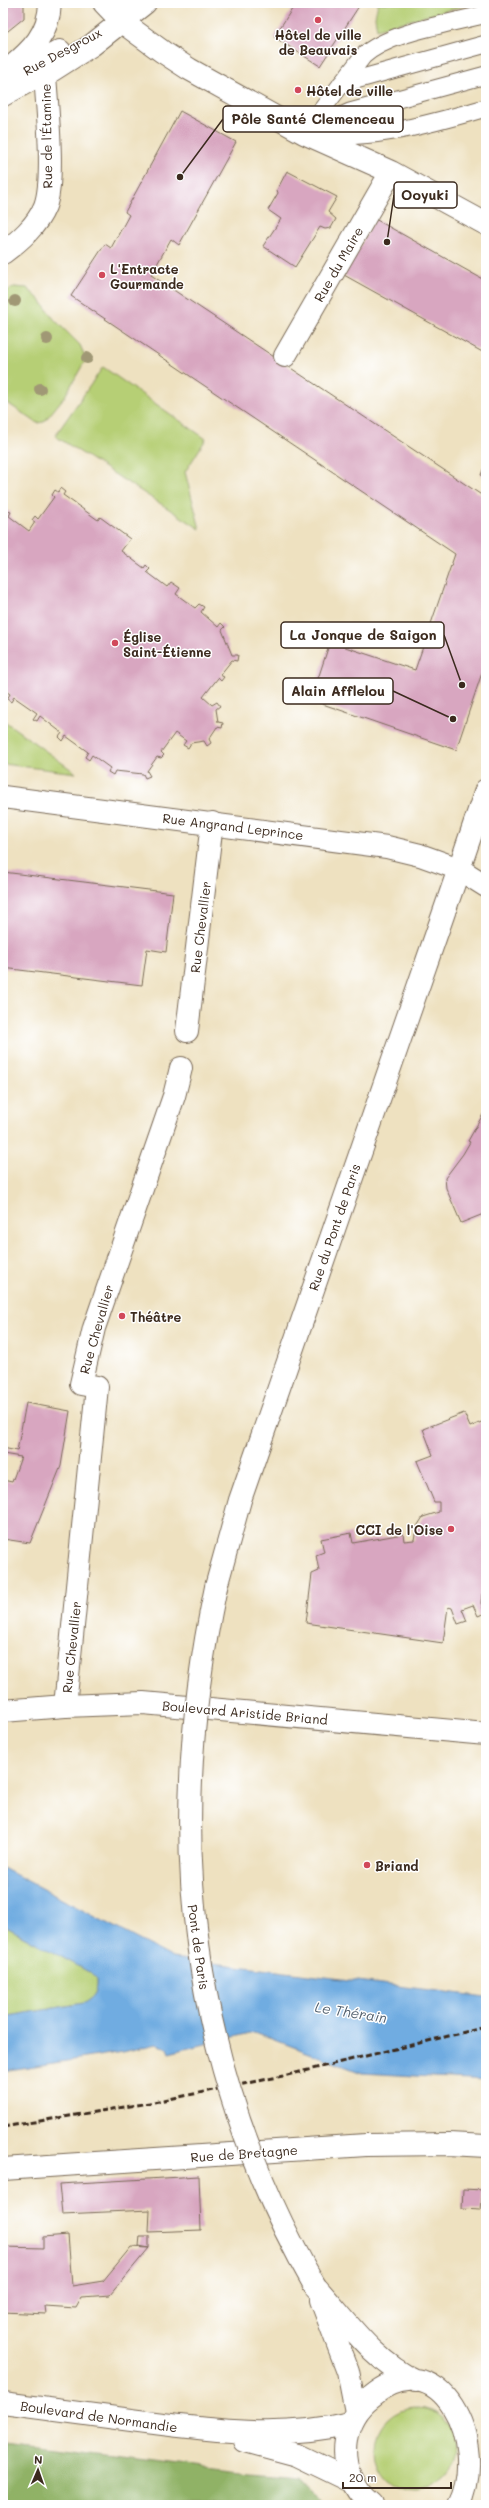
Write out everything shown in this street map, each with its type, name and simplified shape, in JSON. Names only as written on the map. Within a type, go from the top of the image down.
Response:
[{"type":"street","points":[[3,74],[31,50],[44,34],[48,20],[50,3]]},
{"type":"street","points":[[104,3],[122,22],[189,69],[304,133],[391,172],[486,224]]},
{"type":"street","name":"Rue Desgroux","points":[[45,75],[122,22],[146,3]]},
{"type":"street","name":"Rue Desgroux","points":[[3,82],[83,38],[122,22]]},
{"type":"street","name":"Rue de l'Étamine","points":[[3,253],[30,229],[45,205],[49,185],[45,75]]},
{"type":"street","name":"Rue du Maire","points":[[285,356],[391,172]]},
{"type":"street","name":"Rue du Pont de Paris","points":[[216,1587],[242,1492],[486,790]]},
{"type":"street","name":"Rue Angrand Leprince","points":[[3,797],[388,847],[420,855],[459,868],[486,886]]},
{"type":"street","name":"Rue Chevallier","points":[[187,1031],[212,823]]},
{"type":"street","name":"Rue Chevallier","points":[[65,1706],[97,1387],[80,1384],[94,1328],[174,1096],[181,1068]]},
{"type":"street","name":"Pont de Paris","points":[[216,1587],[196,1696],[190,1766],[191,1886],[199,1959],[222,2066],[245,2140],[272,2204],[315,2286]]},
{"type":"street","name":"Boulevard Aristide Briand","points":[[3,1711],[65,1706],[136,1703],[186,1706],[486,1734]]},
{"type":"street","name":"Rue de Bretagne","points":[[3,2170],[366,2145],[450,2144],[486,2146]]},
{"type":"street","points":[[315,2286],[381,2358],[402,2374],[416,2381]]},
{"type":"street","points":[[315,2286],[348,2371],[353,2418]]},
{"type":"street","points":[[371,2505],[353,2482],[345,2457],[346,2440],[353,2418],[368,2399],[382,2389],[399,2382],[416,2381],[434,2383],[459,2395],[477,2416],[485,2436],[486,2454],[481,2474],[472,2492],[459,2505]]},
{"type":"street","name":"Boulevard de Normandie","points":[[3,2403],[195,2429],[288,2433],[320,2430],[353,2418]]},
{"type":"street","name":"Boulevard de Normandie","points":[[195,2429],[297,2455],[353,2482]]},
{"type":"lane","points":[[304,133],[363,56],[382,42],[486,14]]},
{"type":"lane","points":[[341,84],[486,44]]},
{"type":"lane","name":"Rue Desgroux","points":[[3,98],[45,75]]},
{"type":"lane","points":[[304,133],[344,115],[486,75]]},
{"type":"lane","points":[[304,133],[341,136],[379,133],[416,126],[486,108]]},
{"type":"green space","points":[[378,3],[475,3],[377,29],[375,17]]},
{"type":"green space","points":[[14,287],[27,288],[40,300],[54,319],[80,345],[86,359],[65,396],[44,422],[37,423],[3,400],[3,293]]},
{"type":"green space","points":[[103,367],[206,439],[185,472],[200,529],[55,436]]},
{"type":"green space","points":[[3,720],[76,773],[3,764]]},
{"type":"green space","points":[[3,1925],[89,1972],[97,1980],[97,1988],[93,1996],[84,2003],[3,2017]]},
{"type":"green space","points":[[416,2408],[432,2411],[445,2420],[454,2433],[457,2449],[454,2465],[445,2478],[432,2487],[416,2490],[400,2487],[387,2478],[378,2465],[375,2449],[378,2433],[387,2420],[400,2411]]},
{"type":"green space","points":[[3,2443],[248,2472],[297,2476],[324,2505],[3,2505]]},
{"type":"water","name":"Le Thérain","points":[[3,1868],[173,1958],[486,1997],[486,2080],[362,2073],[254,2032],[169,2053],[167,2048],[157,2044],[123,2052],[3,2071],[3,2017],[84,2003],[95,1994],[97,1980],[89,1972],[3,1925]]},
{"type":"building","points":[[3,3],[24,3],[24,18],[3,35]]},
{"type":"building","name":"Hôtel de ville de Beauvais","points":[[296,3],[361,3],[320,66],[274,37]]},
{"type":"building","points":[[180,111],[236,142],[179,245],[171,239],[151,275],[486,498],[486,661],[456,750],[311,700],[330,642],[415,670],[455,554],[71,296],[105,244],[111,248],[129,215],[125,212]]},
{"type":"building","points":[[287,171],[337,197],[328,212],[336,219],[331,228],[325,229],[320,227],[295,267],[263,246],[281,219],[268,210],[278,193],[277,190]]},
{"type":"building","points":[[375,219],[486,281],[486,354],[344,275]]},
{"type":"building","points":[[486,462],[486,477],[481,475]]},
{"type":"building","name":"Église Saint-Étienne","points":[[60,488],[65,492],[63,495],[98,520],[100,517],[130,539],[121,551],[144,568],[146,565],[150,569],[147,572],[167,587],[171,582],[180,588],[176,594],[195,608],[199,604],[204,607],[201,612],[218,627],[221,623],[225,627],[222,630],[232,655],[238,655],[237,661],[232,660],[220,675],[224,677],[221,681],[218,678],[203,697],[212,705],[217,702],[220,706],[216,709],[218,722],[223,723],[222,728],[217,727],[209,739],[211,743],[207,746],[204,741],[191,743],[188,748],[183,745],[186,741],[175,733],[161,752],[164,755],[161,758],[157,757],[147,771],[150,776],[145,778],[143,774],[115,771],[113,775],[108,772],[110,768],[92,755],[89,760],[85,757],[88,752],[66,736],[63,741],[59,737],[62,733],[40,716],[37,721],[33,719],[37,713],[14,697],[11,702],[7,699],[10,694],[3,689],[3,509],[11,512],[9,516],[29,531],[35,522],[32,520],[35,516],[38,519],[54,497],[52,495],[55,490],[58,492]]},
{"type":"building","points":[[3,872],[173,893],[166,952],[147,949],[142,985],[3,968]]},
{"type":"building","points":[[486,1109],[486,1213],[461,1223],[446,1188],[445,1178],[463,1154],[470,1142],[468,1141]]},
{"type":"building","points":[[26,1403],[70,1411],[61,1466],[30,1543],[3,1539],[3,1480],[12,1482],[21,1457],[3,1454],[3,1448],[17,1451]]},
{"type":"building","name":"CCI de l'Oise","points":[[464,1413],[470,1427],[486,1420],[486,1594],[482,1594],[481,1603],[485,1613],[478,1616],[473,1605],[462,1609],[467,1621],[458,1624],[452,1608],[448,1607],[443,1643],[306,1623],[312,1574],[319,1571],[316,1555],[324,1552],[321,1539],[351,1533],[353,1543],[403,1534],[404,1541],[414,1540],[416,1528],[423,1517],[439,1512],[439,1502],[434,1502],[417,1461],[433,1455],[423,1429]]},
{"type":"building","points":[[199,2176],[201,2230],[149,2232],[150,2210],[62,2214],[59,2184]]},
{"type":"building","points":[[463,2189],[483,2190],[481,2210],[462,2209]]},
{"type":"building","points":[[68,2235],[72,2286],[103,2281],[131,2247],[149,2248],[110,2295],[82,2297],[76,2308],[45,2306],[46,2314],[3,2312],[3,2247],[43,2248],[43,2237]]},
{"type":"building","points":[[140,2236],[149,2236],[149,2248],[139,2246]]},
{"type":"railway","points":[[3,2127],[149,2103],[283,2076],[486,2027]]},
{"type":"place","name":"Hôtel de ville de Beauvais","points":[[318,20]]},
{"type":"place","name":"Hôtel de ville","points":[[298,90]]},
{"type":"place","name":"Pôle Santé Clemenceau","points":[[180,177]]},
{"type":"place","name":"Ooyuki","points":[[387,242]]},
{"type":"place","name":"L'Entracte Gourmande","points":[[102,275]]},
{"type":"place","name":"Église Saint-Étienne","points":[[115,643]]},
{"type":"place","name":"La Jonque de Saigon","points":[[462,685]]},
{"type":"place","name":"Alain Afflelou","points":[[453,719]]},
{"type":"place","name":"Théâtre","points":[[122,1316]]},
{"type":"place","name":"CCI de l'Oise","points":[[451,1529]]},
{"type":"place","name":"Briand","points":[[367,1865]]}]
